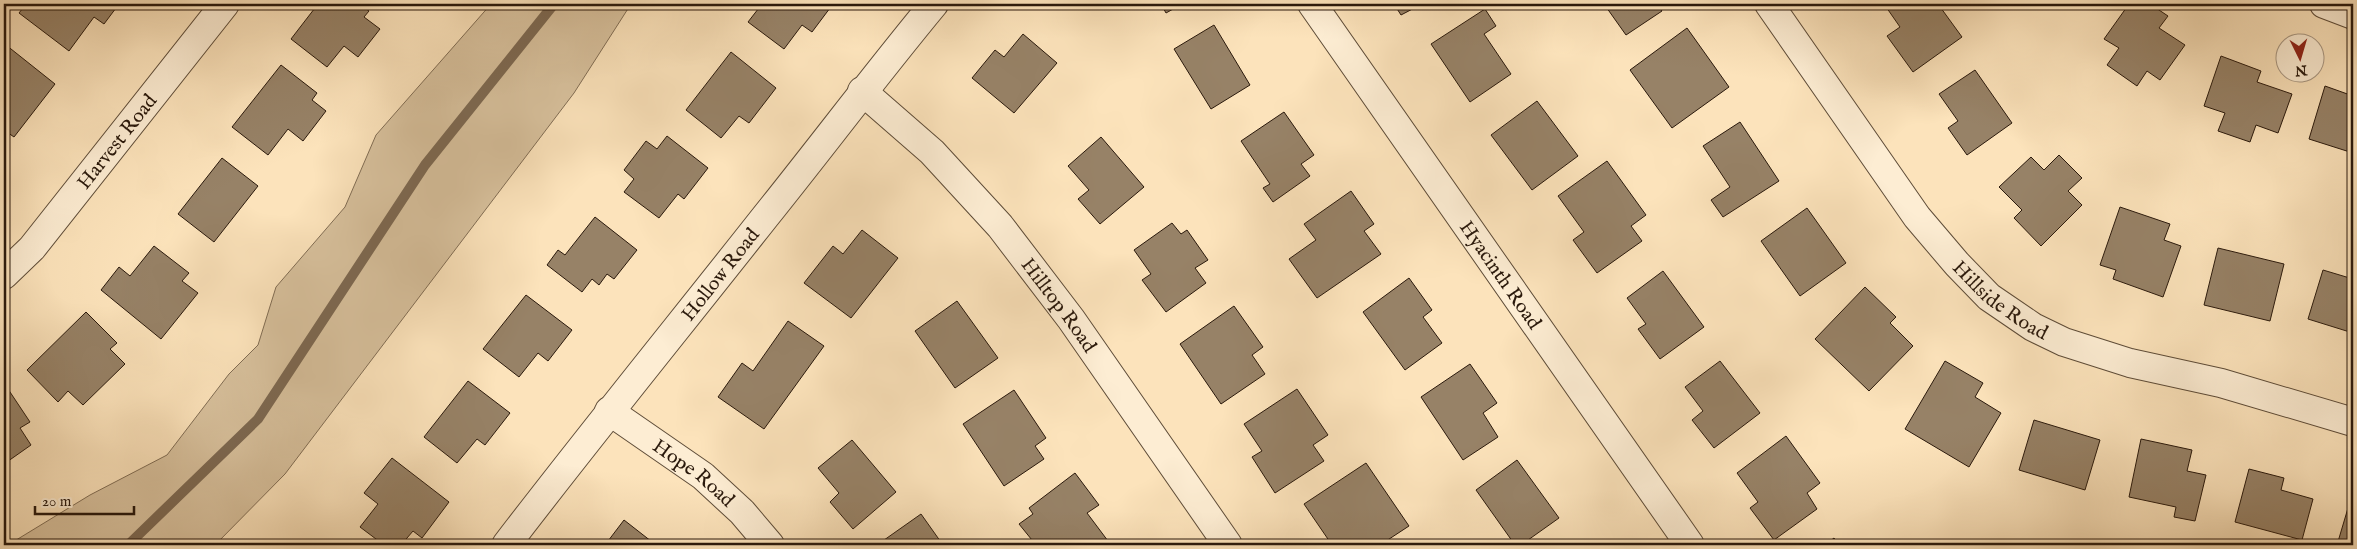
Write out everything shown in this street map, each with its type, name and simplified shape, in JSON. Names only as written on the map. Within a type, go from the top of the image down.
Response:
[{"type":"street","name":"Harvest Road","points":[[4,275],[32,248],[225,4]]},
{"type":"street","name":"Hollow Road","points":[[506,545],[609,411],[766,216],[862,90],[934,4]]},
{"type":"street","name":"Hyacinth Road","points":[[1312,4],[1690,545]]},
{"type":"street","name":"Hillside Road","points":[[1769,4],[1917,217],[1957,264],[1989,297],[2033,327],[2064,342],[2130,363],[2221,383],[2353,422]]},
{"type":"street","points":[[2324,4],[2353,15]]},
{"type":"street","name":"Hilltop Road","points":[[862,90],[932,152],[1000,226],[1071,320],[1228,545]]},
{"type":"street","name":"Hope Road","points":[[609,411],[703,476],[742,512],[770,545]]},
{"type":"shaded area","points":[[491,4],[631,4],[574,93],[285,474],[215,545],[8,545],[90,495],[167,455],[229,374],[258,345],[276,287],[345,207],[376,135]]},
{"type":"building","points":[[26,4],[119,4],[104,24],[94,17],[69,51],[19,13]]},
{"type":"building","points":[[318,4],[359,4],[369,11],[364,17],[380,29],[358,57],[344,46],[327,67],[291,39]]},
{"type":"building","points":[[762,4],[833,4],[812,32],[802,25],[784,49],[748,22]]},
{"type":"building","points":[[1161,4],[1182,4],[1166,13]]},
{"type":"building","points":[[1394,4],[1422,4],[1401,15]]},
{"type":"building","points":[[1604,4],[1657,4],[1662,11],[1626,35]]},
{"type":"building","points":[[1884,4],[1938,4],[1962,37],[1913,72],[1887,36],[1900,27]]},
{"type":"building","points":[[2129,4],[2150,4],[2168,16],[2159,28],[2185,45],[2160,80],[2147,71],[2137,86],[2107,65],[2119,48],[2104,39]]},
{"type":"building","points":[[1485,9],[1496,26],[1484,34],[1511,74],[1470,102],[1431,44]]},
{"type":"building","points":[[1214,25],[1250,85],[1211,109],[1174,49]]},
{"type":"building","points":[[1687,28],[1729,87],[1672,128],[1630,70]]},
{"type":"building","points":[[1023,34],[1057,63],[1014,113],[972,78],[995,50],[1004,57]]},
{"type":"building","points":[[6,45],[55,84],[14,137],[4,130],[4,48]]},
{"type":"building","points":[[731,52],[776,88],[749,123],[739,116],[721,138],[686,110]]},
{"type":"building","points":[[2221,56],[2261,71],[2257,82],[2292,94],[2278,133],[2256,125],[2250,142],[2218,131],[2225,113],[2204,106]]},
{"type":"building","points":[[281,65],[317,93],[312,100],[326,111],[303,141],[288,129],[268,155],[232,127]]},
{"type":"building","points":[[1975,70],[2012,123],[1967,155],[1948,128],[1958,121],[1939,94]]},
{"type":"building","points":[[2325,86],[2353,96],[2353,153],[2309,139]]},
{"type":"building","points":[[1537,101],[1578,156],[1532,190],[1491,135]]},
{"type":"building","points":[[1284,112],[1314,155],[1301,164],[1310,176],[1273,202],[1263,188],[1270,184],[1241,141]]},
{"type":"building","points":[[1740,122],[1779,181],[1723,217],[1711,200],[1730,187],[1703,146]]},
{"type":"building","points":[[667,136],[708,168],[684,199],[678,194],[659,218],[624,192],[634,179],[624,170],[646,141],[657,149]]},
{"type":"building","points":[[1101,137],[1144,187],[1100,224],[1078,199],[1089,190],[1068,166]]},
{"type":"building","points":[[2059,155],[2082,178],[2068,191],[2082,205],[2041,246],[2014,218],[2022,210],[1999,187],[2031,157],[2044,170]]},
{"type":"building","points":[[222,158],[258,186],[214,242],[178,214]]},
{"type":"building","points":[[1607,161],[1646,215],[1631,226],[1642,241],[1597,273],[1573,240],[1584,232],[1558,196]]},
{"type":"building","points":[[1351,191],[1374,224],[1364,231],[1381,254],[1317,298],[1289,259],[1316,240],[1304,224]]},
{"type":"building","points":[[2120,207],[2170,224],[2164,240],[2181,246],[2163,297],[2113,279],[2116,270],[2100,265]]},
{"type":"building","points":[[1807,208],[1846,263],[1800,296],[1761,241]]},
{"type":"building","points":[[595,217],[637,250],[614,279],[607,274],[599,285],[592,279],[582,292],[547,265],[558,250],[565,255]]},
{"type":"building","points":[[1172,223],[1181,234],[1187,230],[1208,260],[1195,268],[1206,283],[1166,312],[1142,280],[1151,274],[1134,250]]},
{"type":"building","points":[[862,230],[898,258],[851,318],[804,283],[833,246],[843,254]]},
{"type":"building","points":[[154,246],[189,273],[182,281],[198,293],[161,339],[101,290],[119,267],[130,276]]},
{"type":"building","points":[[2218,248],[2284,264],[2270,321],[2204,305]]},
{"type":"building","points":[[2323,270],[2353,279],[2353,333],[2308,319]]},
{"type":"building","points":[[1663,271],[1704,327],[1660,359],[1638,329],[1646,324],[1627,298]]},
{"type":"building","points":[[1409,278],[1432,310],[1423,317],[1442,343],[1405,370],[1363,312]]},
{"type":"building","points":[[1865,287],[1896,317],[1890,323],[1913,346],[1869,391],[1815,339]]},
{"type":"building","points":[[526,295],[572,330],[548,361],[538,353],[519,377],[483,349]]},
{"type":"building","points":[[957,301],[998,358],[955,388],[915,331]]},
{"type":"building","points":[[1234,306],[1263,347],[1252,355],[1265,374],[1221,404],[1180,344]]},
{"type":"building","points":[[86,312],[117,343],[110,349],[125,364],[83,405],[68,391],[58,402],[27,370]]},
{"type":"building","points":[[788,321],[824,346],[764,429],[718,397],[742,363],[753,371]]},
{"type":"building","points":[[1720,361],[1760,413],[1714,448],[1692,420],[1703,411],[1685,387]]},
{"type":"building","points":[[1945,361],[1983,383],[1975,397],[2001,413],[1969,467],[1905,429]]},
{"type":"building","points":[[1470,364],[1497,403],[1483,413],[1498,437],[1463,460],[1421,397]]},
{"type":"building","points":[[468,381],[510,413],[485,445],[477,439],[457,463],[424,437]]},
{"type":"building","points":[[4,383],[30,422],[20,428],[31,445],[4,464]]},
{"type":"building","points":[[1297,389],[1328,435],[1313,445],[1324,461],[1275,493],[1252,457],[1262,451],[1244,424]]},
{"type":"building","points":[[1014,390],[1046,438],[1035,446],[1044,459],[1004,486],[963,424]]},
{"type":"building","points":[[2034,420],[2100,440],[2085,490],[2019,470]]},
{"type":"building","points":[[1786,436],[1820,483],[1807,493],[1817,509],[1774,540],[1750,508],[1758,502],[1737,473]]},
{"type":"building","points":[[2141,439],[2192,450],[2187,471],[2206,475],[2195,521],[2174,517],[2176,507],[2129,497]]},
{"type":"building","points":[[852,440],[896,492],[853,529],[830,502],[839,493],[818,468]]},
{"type":"building","points":[[392,458],[449,502],[422,538],[413,531],[401,545],[384,545],[360,527],[378,504],[364,493]]},
{"type":"building","points":[[1517,460],[1559,518],[1521,545],[1515,545],[1476,490]]},
{"type":"building","points":[[1366,463],[1409,526],[1380,545],[1332,545],[1304,504]]},
{"type":"building","points":[[2249,469],[2284,478],[2281,490],[2313,499],[2302,540],[2235,522]]},
{"type":"building","points":[[1075,473],[1099,505],[1087,513],[1111,545],[1036,545],[1019,524],[1033,514],[1029,508]]},
{"type":"building","points":[[2348,508],[2353,509],[2353,545],[2337,545]]},
{"type":"building","points":[[921,514],[943,545],[877,545]]},
{"type":"building","points":[[624,520],[656,545],[605,545]]},
{"type":"building","points":[[1834,538],[1839,545],[1825,545]]},
{"type":"waterway","points":[[128,545],[258,419],[425,165],[554,4]]}]
